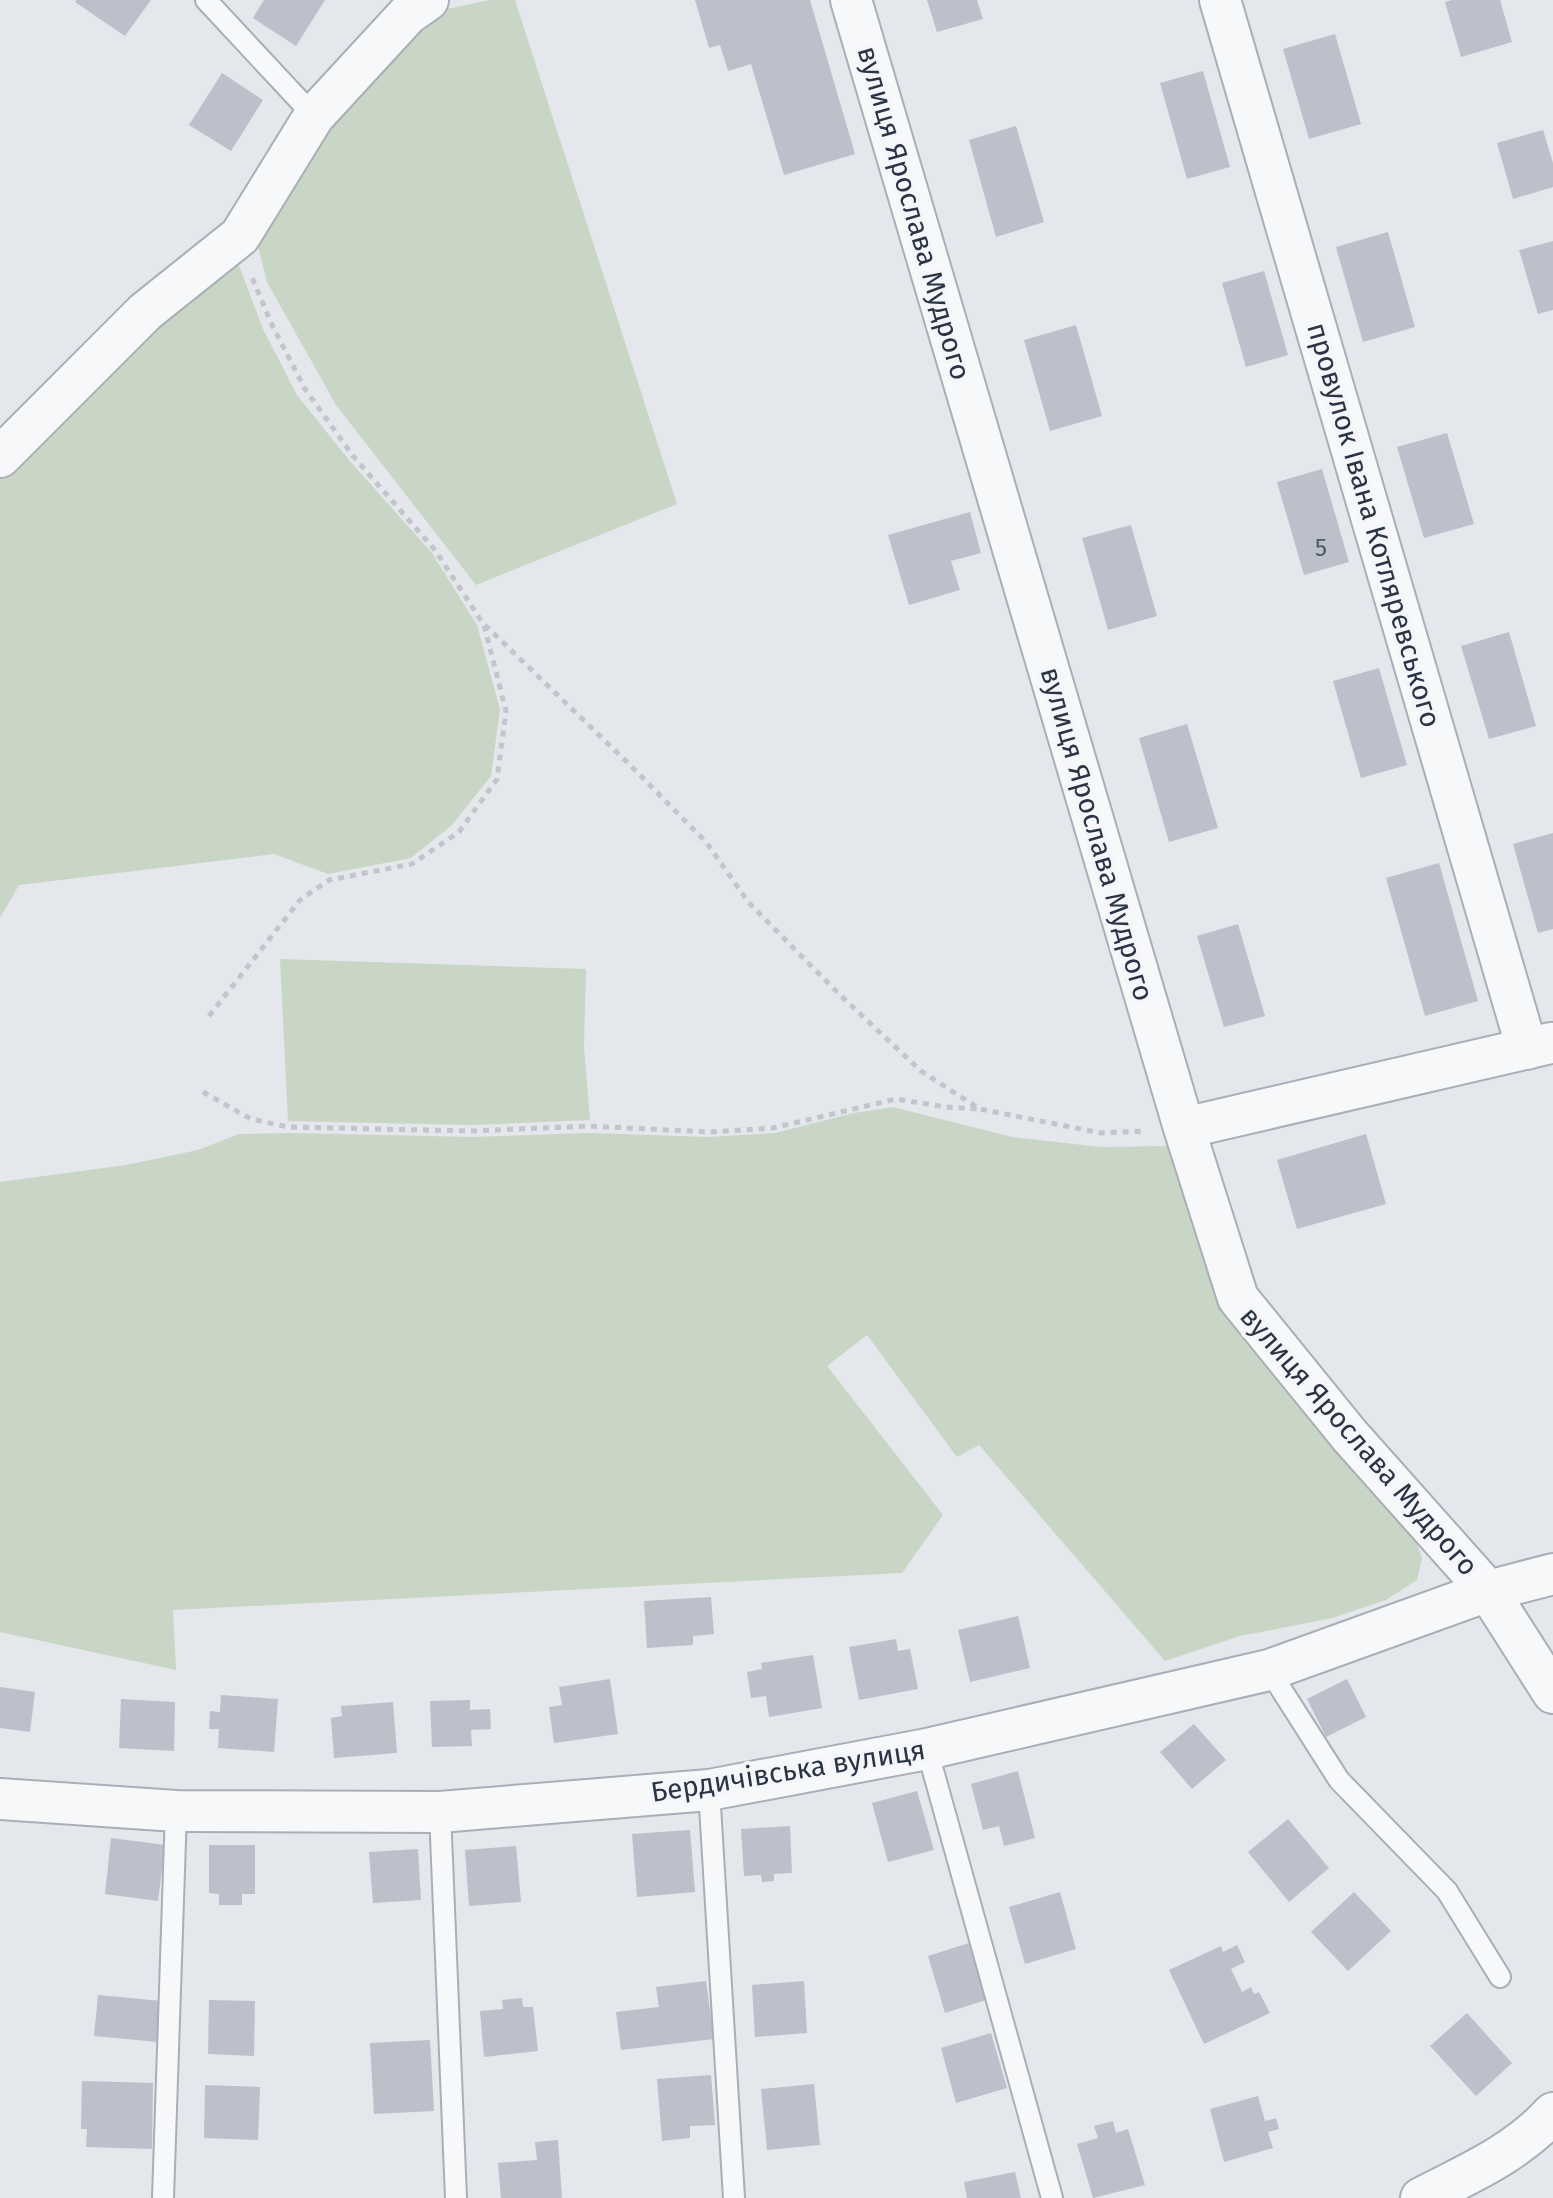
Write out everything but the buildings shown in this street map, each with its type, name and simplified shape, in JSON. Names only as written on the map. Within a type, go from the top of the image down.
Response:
[{"type":"street","points":[[0,457],[145,312],[240,236],[314,116],[408,14],[428,0]]},
{"type":"street","name":"вулиця Ярослава Мудрого","points":[[851,0],[1184,1128],[1238,1298],[1350,1436],[1488,1591],[1553,1693]]},
{"type":"street","name":"провулок Івана Котляревського","points":[[1220,0],[1540,1046]]},
{"type":"street","points":[[1184,1128],[1540,1046]]},
{"type":"street","name":"Бердичівська вулиця","points":[[0,1799],[176,1811],[440,1812],[709,1790],[927,1749],[1269,1670],[1488,1591],[1553,1574]]},
{"type":"street","points":[[1421,2198],[1534,2135],[1553,2113]]},
{"type":"lane","points":[[206,0],[314,116]]},
{"type":"lane","points":[[1269,1670],[1339,1780],[1447,1891],[1500,1977]]},
{"type":"lane","points":[[927,1749],[1052,2198]]},
{"type":"lane","points":[[709,1790],[734,2198]]},
{"type":"lane","points":[[163,2198],[176,1811]]},
{"type":"lane","points":[[440,1812],[456,2198]]},
{"type":"path","points":[[240,236],[245,260],[272,325],[305,389],[353,456],[435,550],[484,625],[706,842],[749,903],[839,994],[921,1071],[980,1109]]},
{"type":"path","points":[[209,1016],[300,900],[329,880],[412,864],[459,832],[497,779],[506,711],[484,625]]},
{"type":"path","points":[[203,1092],[251,1119],[288,1127],[472,1131],[589,1126],[710,1132],[773,1128],[896,1099],[980,1109],[1101,1133],[1184,1128]]},
{"type":"green space","points":[[490,0],[515,0],[677,504],[476,585],[336,405],[267,282],[255,234],[319,130],[438,11]]},
{"type":"green space","points":[[237,260],[263,329],[297,395],[349,460],[432,553],[477,625],[500,709],[491,776],[452,825],[411,858],[328,874],[274,854],[19,885],[0,918],[0,473],[152,322]]},
{"type":"green space","points":[[280,959],[586,969],[584,1046],[590,1120],[473,1125],[288,1121]]},
{"type":"green space","points":[[893,1107],[1012,1137],[1101,1147],[1168,1146],[1226,1309],[1415,1538],[1422,1558],[1417,1580],[1386,1600],[1332,1618],[1240,1636],[1165,1661],[979,1445],[957,1457],[867,1335],[827,1366],[943,1515],[902,1573],[173,1610],[176,1670],[0,1632],[0,1182],[126,1165],[198,1150],[239,1134],[472,1137],[589,1133],[709,1137],[775,1133],[854,1113]]}]
